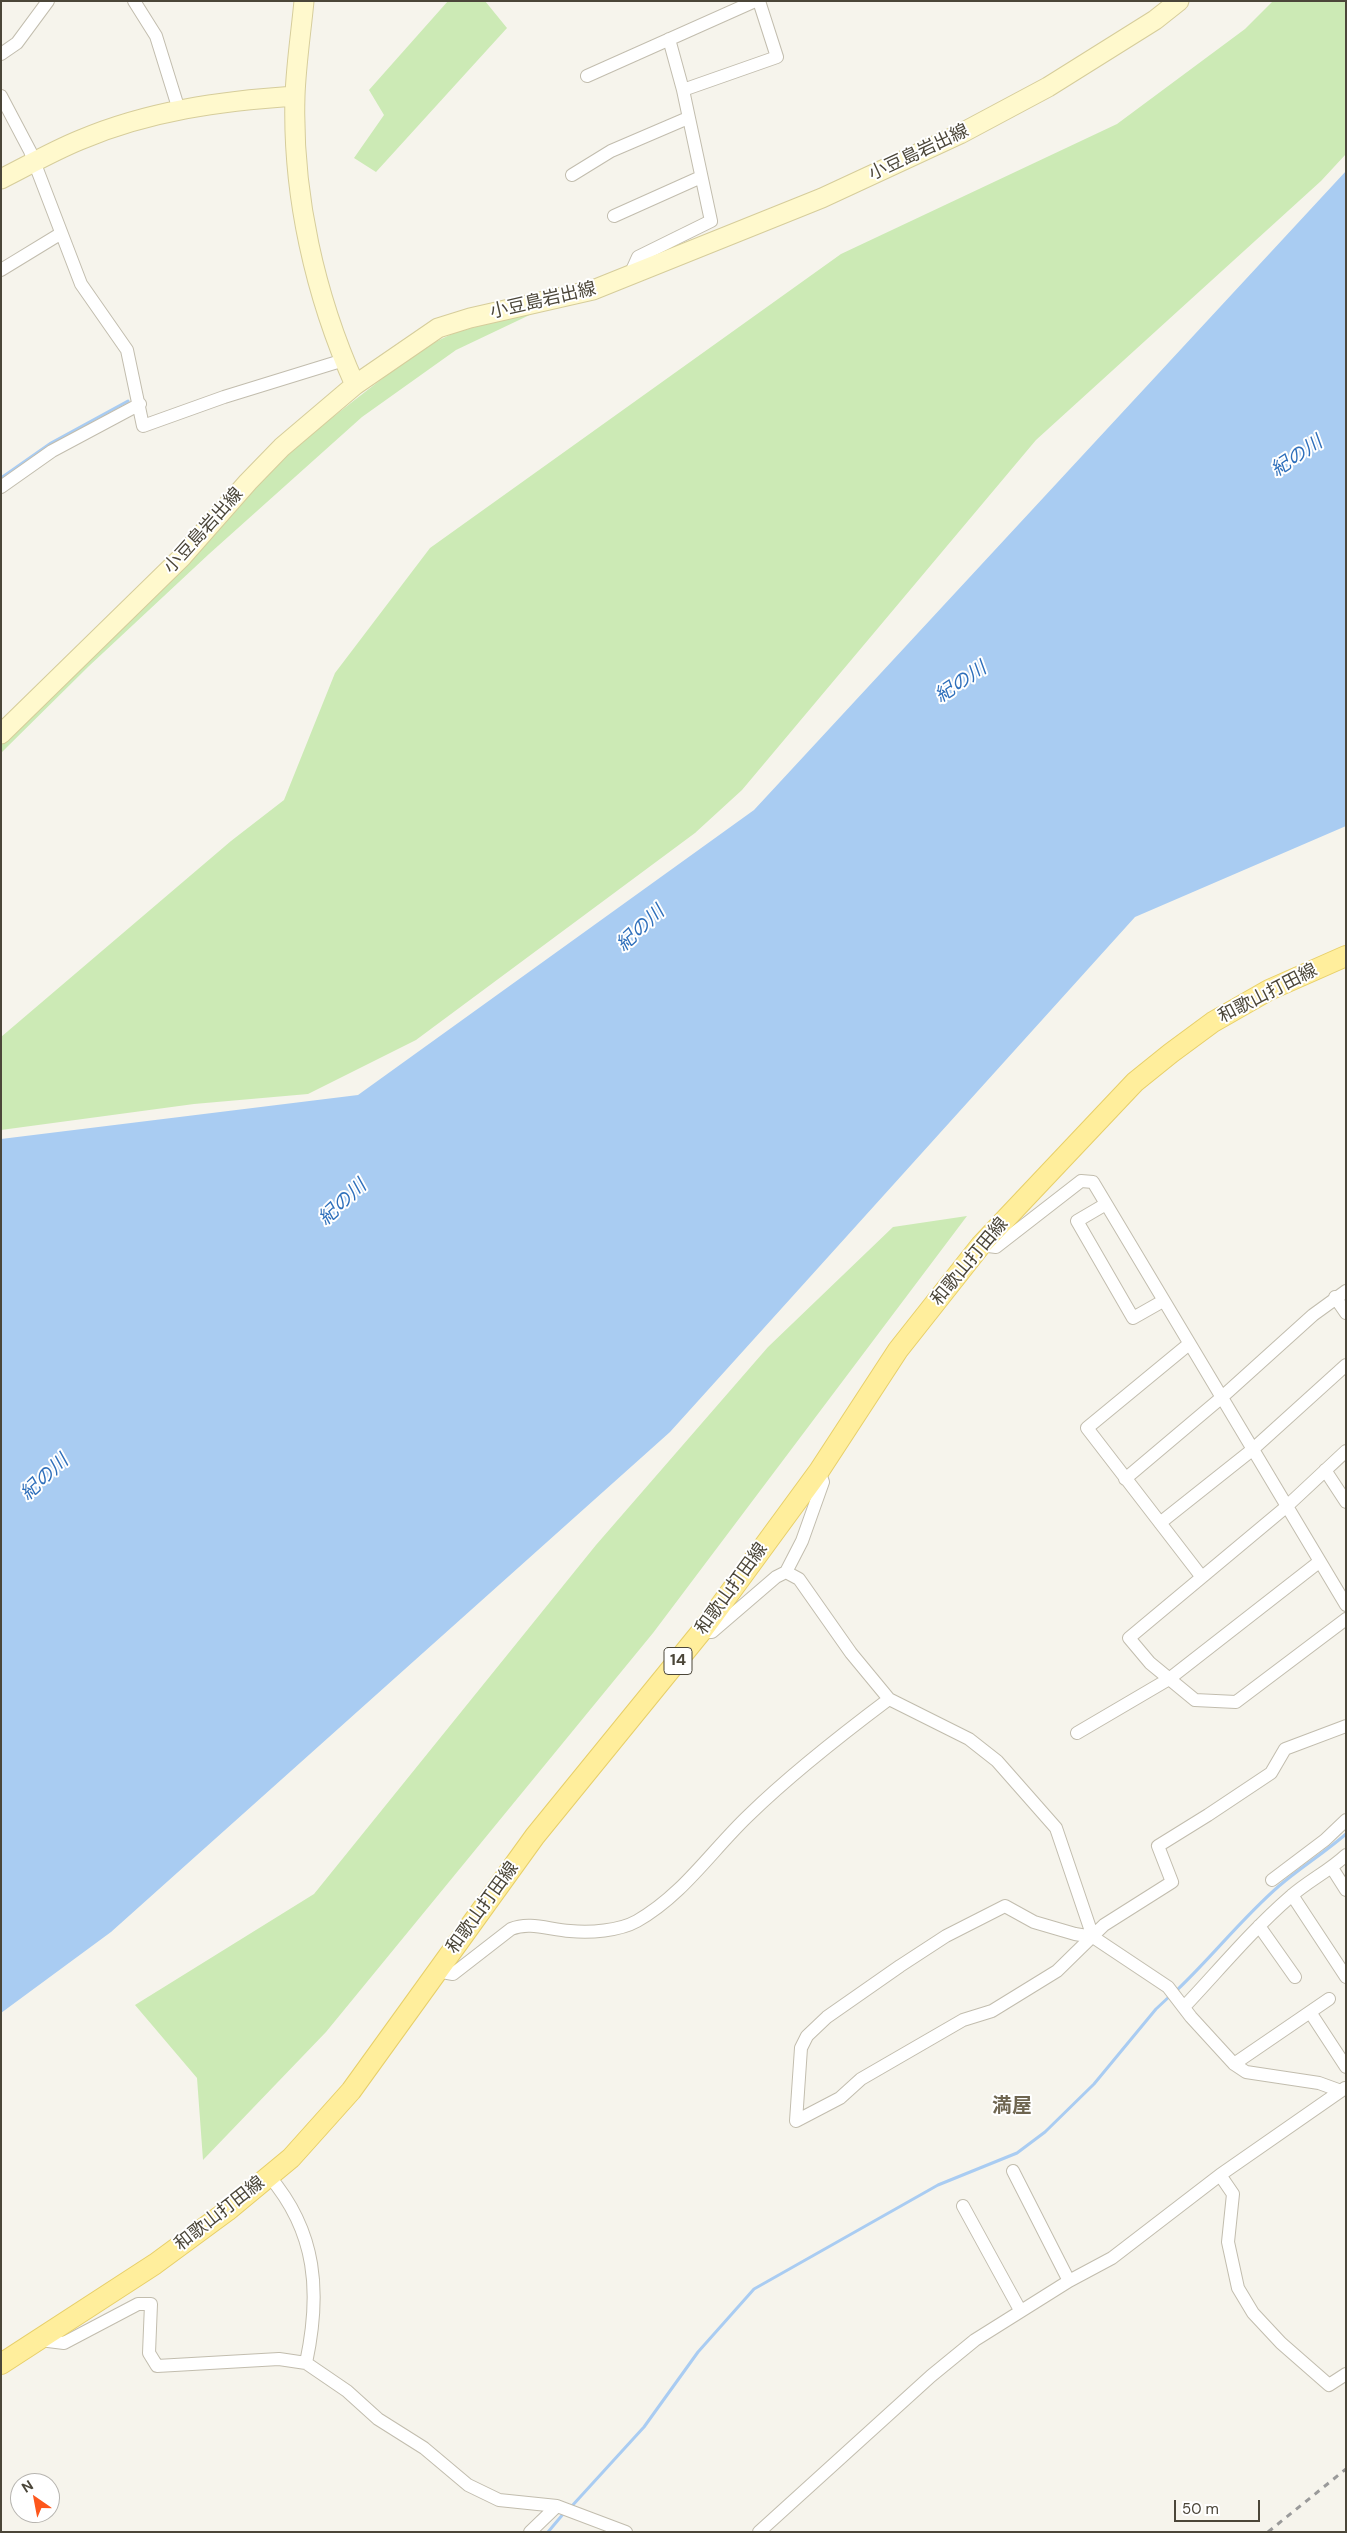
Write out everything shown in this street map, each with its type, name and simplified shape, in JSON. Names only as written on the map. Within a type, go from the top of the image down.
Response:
[{"type":"main road","points":[[304,1],[295,96],[299,194],[311,253],[344,360],[355,385]]},
{"type":"main road","name":"小豆島岩出線","points":[[1,734],[181,558],[248,482],[282,448],[355,385],[438,328],[470,318],[593,290],[822,198],[960,134],[1048,87],[1155,20],[1179,1]]},
{"type":"main road","points":[[1,179],[79,140],[134,120],[240,99],[295,96]]},
{"type":"main road","name":"和歌山打田線","points":[[1,2364],[155,2264],[291,2158],[351,2091],[535,1836],[702,1632],[819,1471],[898,1350],[981,1245],[1135,1082],[1171,1053],[1213,1022],[1269,990],[1346,956]]},
{"type":"street","points":[[1,54],[17,43],[48,1]]},
{"type":"street","points":[[134,1],[156,36],[179,110]]},
{"type":"street","points":[[587,76],[755,1]]},
{"type":"street","points":[[683,90],[778,57],[759,1]]},
{"type":"street","points":[[629,277],[638,257],[711,221],[683,90],[669,39]]},
{"type":"street","points":[[1,96],[34,162],[60,234],[81,284],[126,350],[140,404],[143,426],[224,397],[344,360]]},
{"type":"street","points":[[572,175],[611,151],[688,118]]},
{"type":"street","points":[[614,216],[701,177]]},
{"type":"street","points":[[1,270],[60,234]]},
{"type":"street","points":[[1,487],[52,451],[140,404]]},
{"type":"street","points":[[981,1245],[996,1247],[1081,1181],[1093,1182],[1346,1605]]},
{"type":"street","points":[[1106,1204],[1077,1221],[1133,1318],[1163,1301]]},
{"type":"street","points":[[1125,1479],[1340,1294],[1346,1313]]},
{"type":"street","points":[[1189,1344],[1087,1428],[1201,1576]]},
{"type":"street","points":[[1160,1523],[1252,1450],[1346,1365]]},
{"type":"street","points":[[1346,1451],[1286,1507],[1201,1576],[1130,1638],[1150,1663],[1195,1700],[1236,1702],[1346,1619]]},
{"type":"street","points":[[1325,1470],[1346,1502]]},
{"type":"street","points":[[702,1632],[712,1632],[776,1577],[786,1572],[802,1541],[823,1482],[819,1471]]},
{"type":"street","points":[[1077,1734],[1169,1679],[1319,1562]]},
{"type":"street","points":[[786,1572],[799,1579],[851,1653],[889,1699],[969,1739],[996,1761],[1056,1828],[1093,1937]]},
{"type":"street","points":[[437,1971],[453,1974],[511,1928],[521,1925],[571,1932],[590,1931],[636,1922],[681,1888],[748,1815],[791,1777],[889,1699]]},
{"type":"street","points":[[1343,2089],[1319,2083],[1246,2072],[1234,2064],[1168,1988],[1093,1937],[1075,1934],[1034,1922],[1005,1906],[946,1936],[827,2017],[807,2036],[801,2048],[796,2121],[840,2098],[861,2078],[963,2020],[992,2011],[1057,1971],[1093,1937],[1104,1926],[1172,1882],[1158,1846],[1271,1773],[1285,1749],[1346,1726]]},
{"type":"street","points":[[1272,1880],[1325,1840],[1346,1820]]},
{"type":"street","points":[[1181,2003],[1292,1895],[1332,1868],[1346,1855]]},
{"type":"street","points":[[1332,1868],[1346,1890]]},
{"type":"street","points":[[1292,1895],[1346,1977]]},
{"type":"street","points":[[1259,1926],[1295,1977]]},
{"type":"street","points":[[1234,2064],[1329,1999]]},
{"type":"street","points":[[1310,2012],[1346,2067]]},
{"type":"street","points":[[759,2532],[931,2376],[975,2340],[1020,2310],[1112,2258],[1220,2175],[1343,2089]]},
{"type":"street","points":[[1013,2171],[1069,2281]]},
{"type":"street","points":[[1220,2175],[1233,2194],[1228,2242],[1238,2288],[1253,2313],[1281,2343],[1329,2385],[1346,2374]]},
{"type":"street","points":[[269,2176],[284,2194],[299,2223],[311,2257],[315,2292],[313,2331],[306,2363]]},
{"type":"street","points":[[963,2206],[1020,2310]]},
{"type":"street","points":[[40,2340],[64,2343],[138,2304],[151,2304],[149,2353],[156,2366],[279,2359],[306,2363],[347,2391],[378,2419],[424,2448],[468,2484],[499,2500],[557,2506],[626,2532]]},
{"type":"street","points":[[530,2532],[557,2506]]},
{"type":"green space","points":[[448,1],[485,1],[507,28],[376,172],[354,158],[384,115],[369,90]]},
{"type":"green space","points":[[1273,1],[1346,1],[1346,154],[1321,181],[1036,440],[742,790],[695,833],[416,1040],[308,1094],[194,1104],[1,1130],[1,1037],[231,841],[284,800],[335,673],[430,548],[841,254],[1117,124],[1245,29]]},
{"type":"green space","points":[[538,311],[456,350],[362,417],[209,554],[89,666],[1,753],[1,744],[180,570],[258,480],[293,448],[410,357],[435,342],[456,332]]},
{"type":"green space","points":[[967,1216],[653,1633],[326,2032],[203,2160],[197,2078],[135,2005],[314,1894],[596,1545],[768,1347],[893,1227]]},
{"type":"water","name":"紀の川","points":[[1346,171],[1346,826],[1135,917],[670,1432],[111,1932],[1,2013],[1,1139],[358,1095],[754,810]]},
{"type":"waterway","points":[[1,478],[51,443],[128,401]]},
{"type":"waterway","points":[[1176,1991],[1265,1898],[1346,1834]]},
{"type":"waterway","points":[[571,2507],[644,2427],[698,2352],[754,2289],[938,2185],[1017,2153],[1045,2132],[1094,2084],[1156,2009],[1171,1995]]},
{"type":"waterway","points":[[548,2532],[564,2513]]},
{"type":"railway","points":[[1268,2532],[1346,2469]]},
{"type":"district","name":"満屋","points":[[1012,2107]]}]
